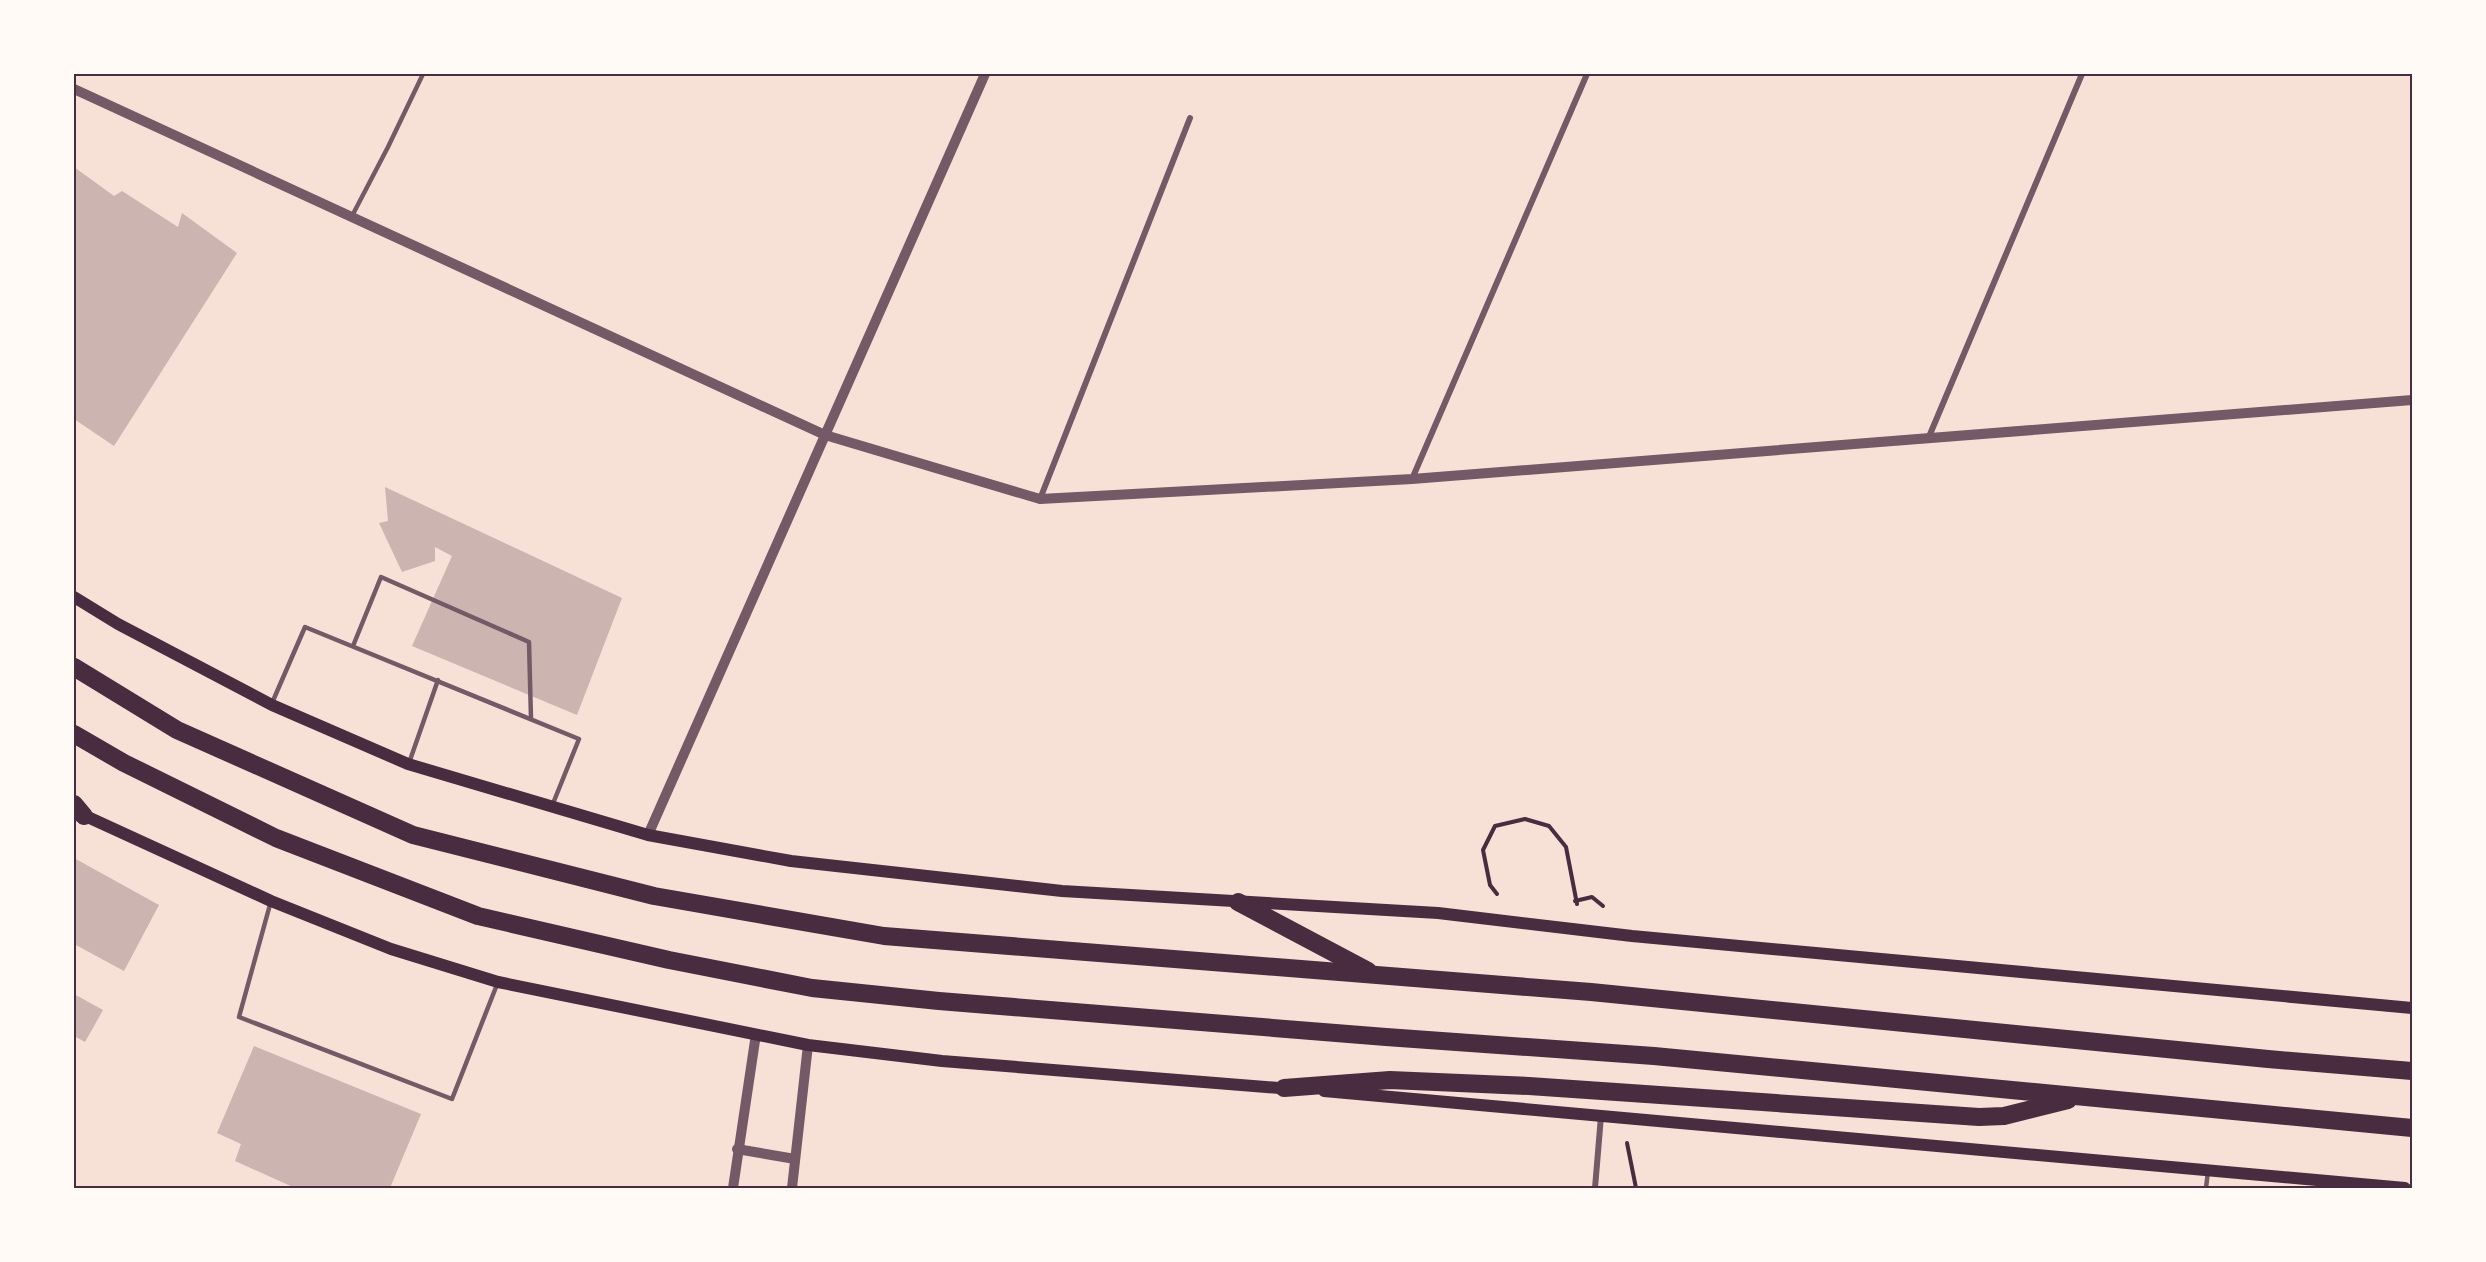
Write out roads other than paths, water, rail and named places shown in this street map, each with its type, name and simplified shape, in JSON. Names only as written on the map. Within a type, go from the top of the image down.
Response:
[{"type":"highway","points":[[74,667],[177,730],[413,835],[654,896],[884,936],[1591,992],[2268,1059],[2412,1071]]},
{"type":"highway","points":[[74,734],[124,763],[276,838],[478,916],[669,960],[812,988],[1304,1031],[1654,1056],[2412,1128]]},
{"type":"highway","points":[[1238,902],[1375,975]]},
{"type":"highway","points":[[1284,1088],[1390,1080],[1541,1087],[1979,1117],[2004,1116],[2082,1096]]},
{"type":"main road","points":[[74,597],[118,624],[272,705],[408,764],[648,836],[802,863],[1062,891],[1438,913],[1632,936],[2412,1008]]},
{"type":"main road","points":[[77,810],[271,901],[392,948],[498,982],[808,1045],[942,1061],[1284,1088],[2405,1188]]},
{"type":"street","points":[[648,836],[985,74]]},
{"type":"street","points":[[1412,479],[1587,74]]},
{"type":"street","points":[[1928,439],[2082,74]]},
{"type":"street","points":[[74,89],[825,435],[1041,499],[1412,479],[2412,400]]},
{"type":"street","points":[[1041,499],[1190,118]]},
{"type":"street","points":[[733,1188],[737,1149],[756,1034]]},
{"type":"street","points":[[792,1188],[808,1045]]},
{"type":"street","points":[[1595,1188],[1601,1116]]},
{"type":"street","points":[[737,1149],[795,1159]]},
{"type":"lane","points":[[351,217],[423,74]]},
{"type":"lane","points":[[353,646],[381,577],[529,642],[531,719]]},
{"type":"lane","points":[[272,705],[305,627],[579,739],[550,808]]},
{"type":"lane","points":[[408,764],[438,680]]},
{"type":"lane","points":[[271,901],[239,1017],[452,1099],[498,982]]},
{"type":"lane","points":[[2206,1188],[2208,1171]]}]
